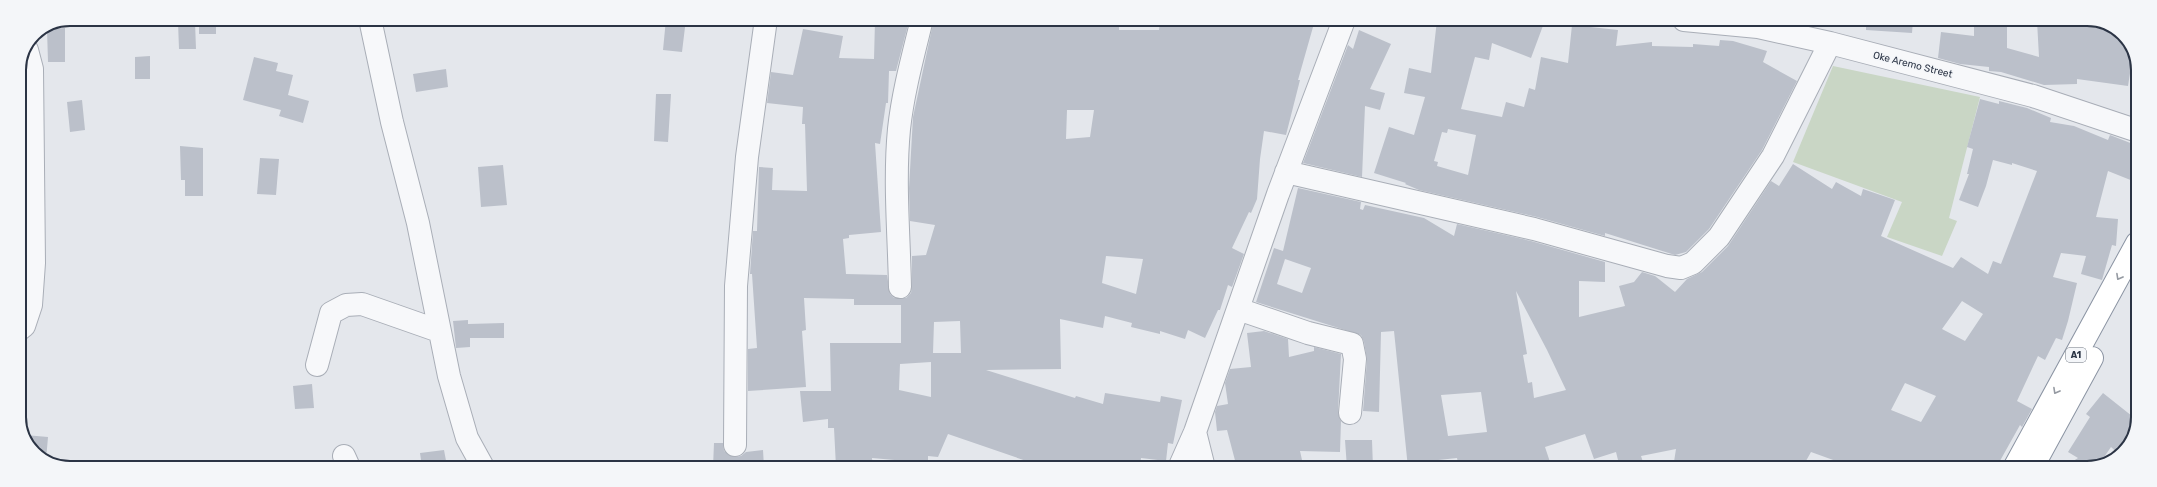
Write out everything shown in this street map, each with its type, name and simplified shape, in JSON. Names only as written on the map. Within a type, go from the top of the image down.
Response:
[{"type":"highway","name":"A1","points":[[2018,461],[2131,256]]},
{"type":"highway","name":"A1","points":[[2036,461],[2131,285]]},
{"type":"street","points":[[371,26],[392,122],[418,223],[439,331],[467,438],[480,461]]},
{"type":"street","points":[[735,445],[736,286],[747,157],[765,26]]},
{"type":"street","points":[[900,287],[898,187],[899,130],[906,85],[920,26]]},
{"type":"street","points":[[1182,461],[1195,432],[1286,172],[1342,26]]},
{"type":"street","name":"Oke Aremo Street","points":[[1757,26],[2033,96],[2131,129]]},
{"type":"street","points":[[1286,172],[1534,229],[1666,266],[1681,268],[1693,263],[1719,237],[1732,218],[1773,156],[1830,44]]},
{"type":"street","points":[[26,320],[31,305],[34,263],[32,69],[28,55]]},
{"type":"street","points":[[318,365],[331,313],[346,305],[362,304],[439,331]]},
{"type":"street","points":[[1238,309],[1308,333],[1352,344],[1355,360],[1350,413]]},
{"type":"street","points":[[1195,432],[1202,461]]},
{"type":"green space","points":[[1833,66],[1980,97],[1949,218],[1957,221],[1942,256],[1887,237],[1902,202],[1793,162]]},
{"type":"building","points":[[178,26],[195,26],[196,49],[179,49]]},
{"type":"building","points":[[199,26],[216,26],[216,34],[199,34]]},
{"type":"building","points":[[665,26],[685,26],[682,52],[663,50]]},
{"type":"building","points":[[875,26],[908,26],[896,71],[889,71],[888,103],[886,103],[880,144],[875,143],[881,232],[849,235],[849,238],[843,239],[846,274],[887,275],[890,294],[894,298],[906,298],[911,293],[912,256],[926,255],[935,225],[910,221],[909,188],[913,117],[932,26],[1119,26],[1119,30],[1159,30],[1159,26],[1313,26],[1298,80],[1300,80],[1286,135],[1264,131],[1257,199],[1251,213],[1249,212],[1232,248],[1244,254],[1232,287],[1228,285],[1220,310],[1218,310],[1205,338],[1188,330],[1185,339],[1160,331],[1160,334],[1131,327],[1132,323],[1105,316],[1103,328],[1060,319],[1061,369],[986,370],[1075,398],[1076,396],[1103,404],[1105,393],[1160,402],[1161,396],[1182,400],[1173,444],[1168,443],[1166,461],[1141,458],[1141,461],[1026,461],[948,434],[938,457],[928,456],[928,461],[872,458],[872,461],[836,461],[834,428],[828,428],[828,419],[803,422],[800,391],[831,391],[830,343],[901,343],[901,305],[854,305],[854,299],[804,298],[806,330],[802,331],[806,387],[748,391],[748,349],[757,348],[752,274],[750,274],[753,231],[757,231],[759,167],[773,168],[772,190],[807,191],[805,124],[802,124],[803,107],[767,103],[771,72],[793,75],[803,29],[843,36],[839,58],[874,59]],"holes":[[[1067,110],[1094,110],[1090,137],[1066,139]],[[1106,256],[1143,259],[1136,294],[1102,283]],[[960,321],[961,353],[933,353],[934,322]],[[931,362],[931,397],[899,390],[900,364]]]},
{"type":"building","points":[[1436,26],[1543,26],[1531,58],[1492,43],[1489,60],[1475,57],[1461,109],[1502,117],[1506,102],[1524,107],[1529,88],[1535,90],[1541,57],[1568,63],[1572,26],[1581,26],[1618,30],[1616,46],[1652,42],[1652,46],[1693,47],[1693,44],[1719,46],[1720,40],[1733,41],[1767,51],[1763,62],[1797,81],[1762,150],[1709,229],[1686,252],[1675,255],[1605,233],[1605,236],[1537,217],[1419,190],[1405,184],[1406,183],[1374,173],[1389,127],[1414,135],[1425,97],[1404,93],[1409,68],[1431,73]],"holes":[[[1448,129],[1476,135],[1468,175],[1437,166],[1438,162],[1434,161],[1442,132],[1447,133]]]},
{"type":"building","points":[[1866,26],[1913,26],[1912,33],[1866,30]]},
{"type":"building","points":[[1974,26],[2007,26],[2007,48],[2039,57],[2037,26],[2088,26],[2101,28],[2114,35],[2124,45],[2128,53],[2131,67],[2128,86],[2077,79],[2077,84],[2044,85],[2001,72],[1989,71],[1989,67],[1960,64],[1938,58],[1941,32],[1974,36]]},
{"type":"building","points":[[65,28],[65,62],[48,62],[47,32],[55,29]]},
{"type":"building","points":[[1359,30],[1391,44],[1370,89],[1385,93],[1380,110],[1365,106],[1362,177],[1303,163],[1348,45],[1353,49]]},
{"type":"building","points":[[150,56],[150,79],[135,79],[135,57]]},
{"type":"building","points":[[254,57],[278,63],[276,71],[293,75],[288,95],[309,101],[303,123],[279,116],[281,110],[243,100]]},
{"type":"building","points":[[446,69],[448,87],[416,92],[413,74]]},
{"type":"building","points":[[656,94],[671,94],[668,142],[654,141]]},
{"type":"building","points":[[1980,99],[1999,104],[1999,101],[2027,108],[2051,118],[2050,122],[2074,126],[2108,140],[2110,135],[2131,143],[2131,180],[2108,171],[2096,217],[2118,219],[2116,246],[2112,245],[2102,280],[2081,274],[2086,256],[2061,253],[2053,277],[2077,283],[2068,321],[2062,340],[2056,338],[2045,360],[2038,356],[2017,401],[2032,409],[2022,427],[2020,425],[2000,461],[1836,461],[1811,452],[1806,461],[1674,461],[1676,449],[1641,456],[1643,461],[1618,461],[1616,452],[1594,459],[1585,434],[1545,447],[1550,461],[1458,461],[1457,458],[1429,461],[1407,461],[1394,331],[1381,332],[1379,412],[1363,411],[1367,360],[1364,342],[1361,335],[1256,302],[1274,248],[1283,251],[1298,188],[1361,202],[1360,209],[1363,210],[1365,205],[1424,218],[1454,236],[1457,224],[1531,241],[1605,262],[1605,282],[1579,281],[1579,317],[1625,306],[1619,286],[1634,282],[1642,272],[1655,276],[1675,292],[1687,279],[1702,272],[1728,246],[1771,181],[1779,186],[1793,164],[1832,189],[1836,182],[1861,196],[1863,189],[1895,200],[1881,236],[1953,268],[1961,257],[1988,274],[1993,261],[2001,264],[2037,171],[2012,163],[2012,165],[1993,160],[1986,186],[1978,207],[1959,200],[1969,174],[1967,174],[1973,149],[1967,147]],"holes":[[[1285,259],[1311,268],[1302,293],[1277,284]],[[1516,291],[1547,350],[1566,390],[1534,398],[1532,382],[1528,383],[1523,355],[1527,354]],[[1962,301],[1983,314],[1965,341],[1942,329]],[[1905,383],[1936,396],[1921,422],[1891,410]],[[1481,392],[1487,432],[1448,436],[1441,395]]]},
{"type":"building","points":[[82,100],[85,130],[70,132],[67,102]]},
{"type":"building","points":[[180,146],[203,148],[203,196],[185,196],[185,180],[181,180]]},
{"type":"building","points":[[260,158],[279,159],[276,195],[257,194]]},
{"type":"building","points":[[503,165],[507,205],[481,207],[478,167]]},
{"type":"building","points":[[468,320],[468,324],[504,323],[504,338],[470,338],[470,347],[456,348],[453,321]]},
{"type":"building","points":[[1264,331],[1288,339],[1289,357],[1314,351],[1314,347],[1341,354],[1338,412],[1341,421],[1340,452],[1300,451],[1302,460],[1298,461],[1235,461],[1227,430],[1217,431],[1215,412],[1217,406],[1228,404],[1225,383],[1230,369],[1251,367],[1247,333]]},
{"type":"building","points":[[312,384],[314,408],[295,409],[293,386]]},
{"type":"building","points":[[2103,393],[2131,415],[2128,434],[2124,442],[2115,451],[2111,447],[2101,459],[2093,461],[2073,461],[2078,458],[2068,452],[2090,417],[2086,414]]},
{"type":"building","points":[[30,435],[48,437],[47,454],[33,442]]},
{"type":"building","points":[[1345,440],[1372,440],[1373,461],[1346,461]]},
{"type":"building","points":[[714,443],[723,443],[724,451],[735,457],[741,456],[746,452],[763,450],[764,461],[713,461]]},
{"type":"building","points":[[444,450],[446,461],[421,461],[420,453]]}]
